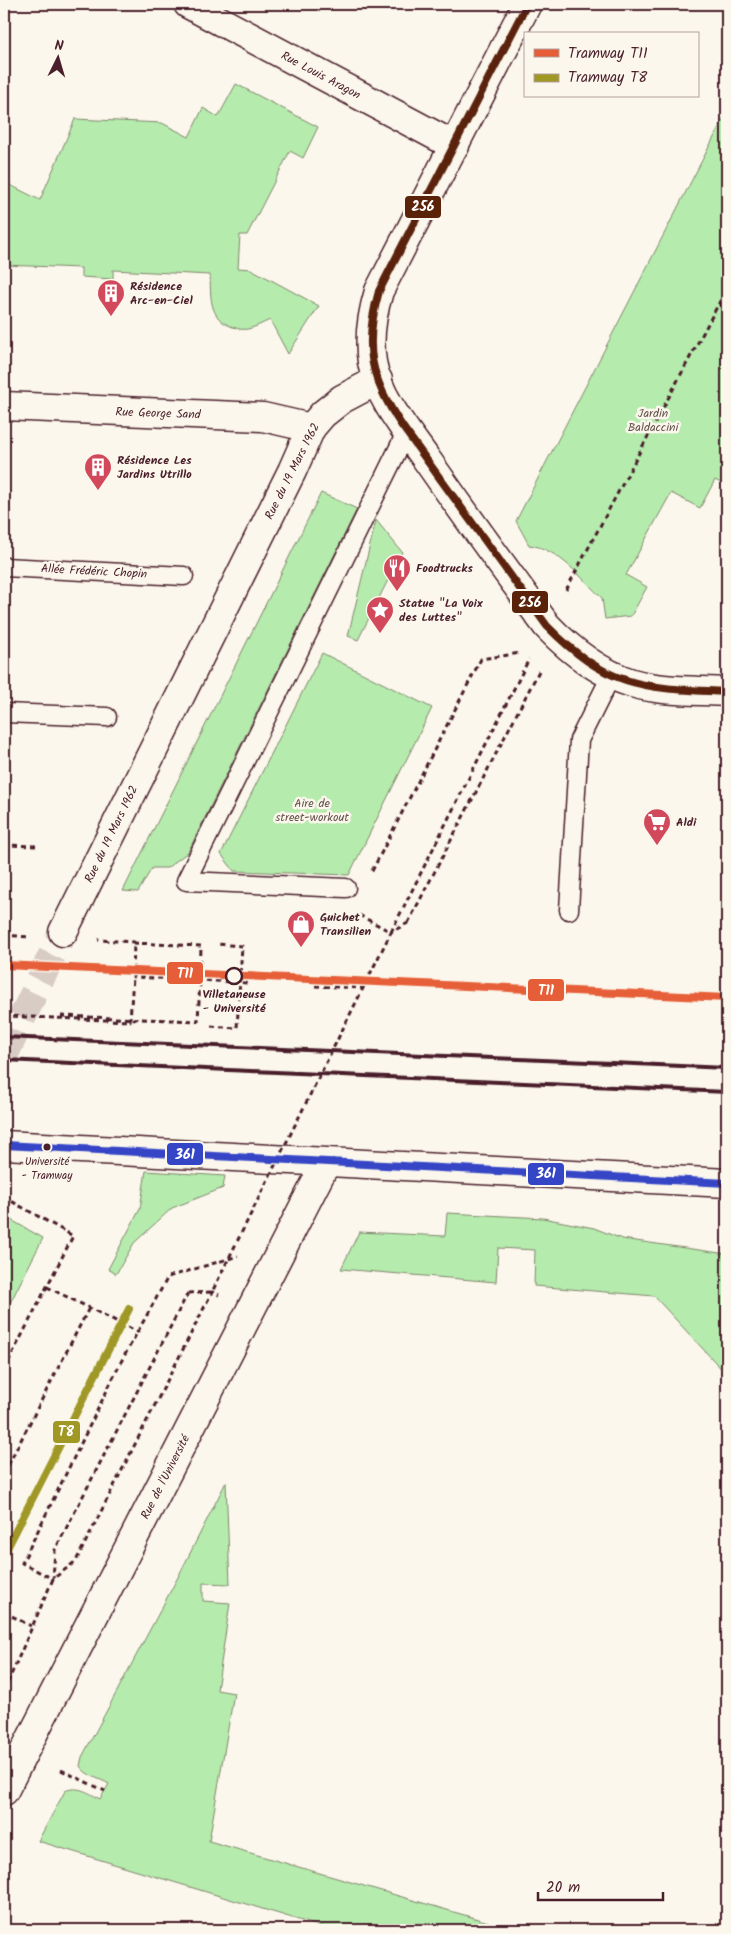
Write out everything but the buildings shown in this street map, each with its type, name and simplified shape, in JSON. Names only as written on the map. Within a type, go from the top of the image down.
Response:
[{"type":"street","name":"Rue Louis Aragon","points":[[188,4],[454,146]]},
{"type":"street","points":[[527,4],[379,291],[370,326],[372,363],[386,399],[460,508],[547,626],[573,651],[611,676],[633,684],[727,692]]},
{"type":"street","name":"Rue du 19 Mars 1962","points":[[63,932],[292,471],[311,428],[331,406],[378,380]]},
{"type":"street","name":"Rue George Sand","points":[[4,406],[263,417],[311,428]]},
{"type":"street","points":[[4,1145],[724,1187]]},
{"type":"street","name":"Rue de l'Université","points":[[4,1791],[12,1754],[326,1163]]},
{"type":"lane","points":[[346,888],[186,881],[407,431]]},
{"type":"lane","name":"Allée Frédéric Chopin","points":[[4,567],[184,576]]},
{"type":"lane","points":[[569,910],[579,740],[611,676]]},
{"type":"lane","points":[[4,713],[107,717]]},
{"type":"path","points":[[547,626],[727,288]]},
{"type":"path","points":[[719,304],[727,302]]},
{"type":"path","points":[[719,304],[727,308]]},
{"type":"path","points":[[369,878],[481,659],[525,652]]},
{"type":"path","points":[[4,1692],[52,1579],[55,1550],[188,1293],[212,1292],[362,988],[514,690]]},
{"type":"path","points":[[391,932],[408,923],[526,695]]},
{"type":"path","points":[[4,845],[37,846]]},
{"type":"path","points":[[352,912],[391,932]]},
{"type":"path","points":[[61,1016],[198,1021],[201,946],[93,941]]},
{"type":"path","points":[[4,1016],[130,1021],[134,942],[116,941]]},
{"type":"path","points":[[211,1026],[237,1028],[242,946],[217,944]]},
{"type":"path","points":[[133,977],[248,983]]},
{"type":"path","points":[[315,986],[362,988]]},
{"type":"path","points":[[4,1197],[73,1236],[4,1370]]},
{"type":"path","points":[[52,1579],[22,1563],[138,1332],[168,1277],[243,1254]]},
{"type":"path","points":[[47,1287],[138,1332]]},
{"type":"path","points":[[52,1579],[76,1561],[207,1302]]},
{"type":"path","points":[[4,1473],[90,1308]]},
{"type":"path","points":[[4,1612],[31,1626]]},
{"type":"path","points":[[61,1770],[104,1791]]},
{"type":"green space","points":[[236,84],[318,127],[303,158],[290,151],[247,235],[240,235],[238,268],[251,269],[319,306],[288,354],[270,320],[251,328],[242,329],[235,328],[219,318],[212,306],[210,275],[113,270],[113,279],[81,277],[81,268],[4,265],[4,182],[40,200],[75,119],[162,123],[189,137],[203,108],[218,117]]},
{"type":"green space","name":"Jardin Baldaccini","points":[[727,112],[727,486],[715,480],[700,508],[671,493],[626,575],[647,587],[631,616],[605,619],[602,598],[560,558],[540,547],[529,545],[516,521]]},
{"type":"green space","points":[[321,493],[357,509],[188,852],[167,868],[152,868],[138,892],[123,891]]},
{"type":"green space","points":[[376,520],[402,552],[358,640],[348,636]]},
{"type":"green space","name":"Aire de street-workout","points":[[322,653],[432,708],[349,875],[234,871],[221,854]]},
{"type":"green space","points":[[146,1171],[225,1176],[223,1188],[172,1208],[134,1243],[116,1274],[108,1269],[140,1209]]},
{"type":"green space","points":[[447,1213],[543,1218],[594,1228],[622,1239],[727,1254],[727,1375],[654,1296],[534,1286],[535,1250],[498,1248],[496,1282],[341,1269],[359,1232],[445,1236]]},
{"type":"green space","points":[[4,1216],[43,1238],[4,1315]]},
{"type":"green space","points":[[226,1482],[230,1584],[203,1583],[203,1601],[230,1603],[217,1690],[234,1693],[209,1841],[516,1930],[332,1930],[38,1841],[65,1791],[79,1789],[100,1799],[109,1784],[89,1775],[80,1766],[82,1757],[177,1579]]},
{"type":"tunnel","points":[[4,1056],[63,932]]},
{"type":"railway","points":[[4,1037],[727,1068]]},
{"type":"railway","points":[[4,1060],[727,1092]]},
{"type":"tram line","name":"T11","points":[[4,965],[727,998]]},
{"type":"tram line","name":"T8","points":[[4,1554],[129,1309]]},
{"type":"transit line","name":"256","points":[[527,4],[379,291],[371,329],[372,362],[376,377],[391,409],[402,426],[547,626],[569,647],[609,674],[629,681],[673,689],[727,692]]},
{"type":"transit line","name":"361","points":[[4,1145],[727,1183]]},
{"type":"place","name":"Résidence Arc-en-Ciel","points":[[111,317]]},
{"type":"place","name":"Résidence Les Jardins Utrillo","points":[[98,491]]},
{"type":"place","name":"Foodtrucks","points":[[397,592]]},
{"type":"place","name":"Statue \"La Voix des Luttes\"","points":[[380,634]]},
{"type":"place","name":"Aldi","points":[[657,846]]},
{"type":"place","name":"Guichet Transilien","points":[[301,948]]},
{"type":"place","name":"Villetaneuse - Université","points":[[234,976]]},
{"type":"place","name":"Université - Tramway","points":[[47,1147]]}]
